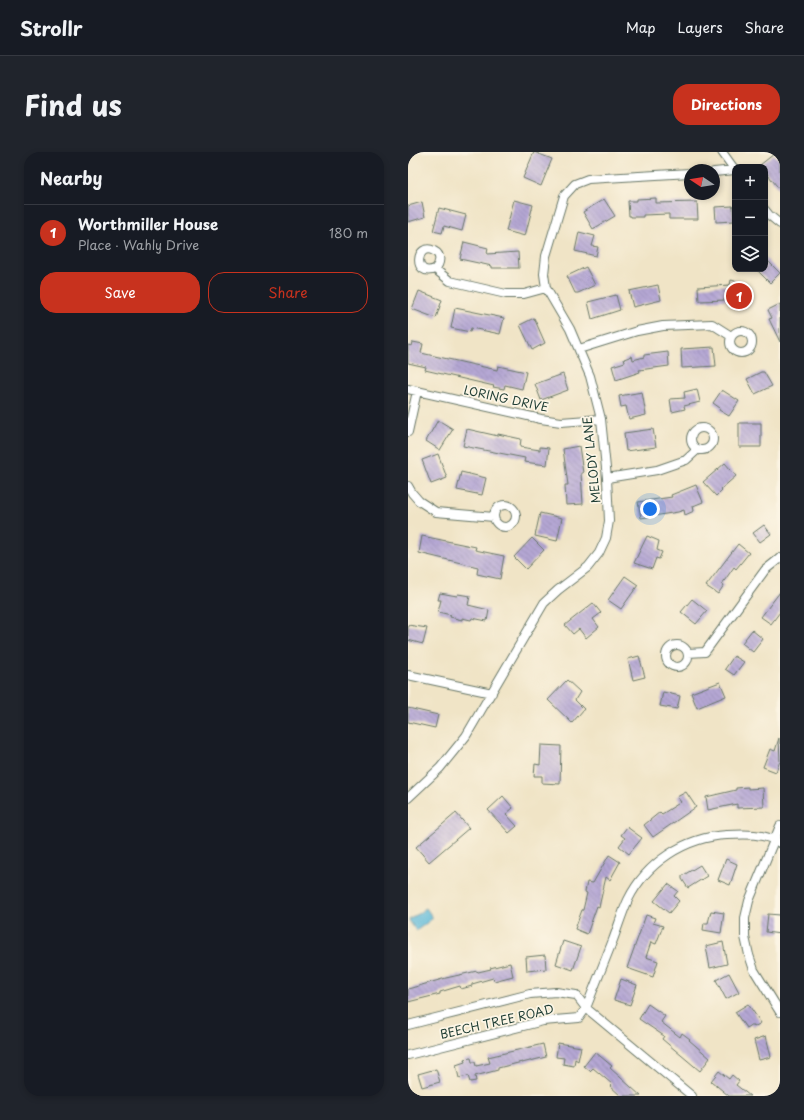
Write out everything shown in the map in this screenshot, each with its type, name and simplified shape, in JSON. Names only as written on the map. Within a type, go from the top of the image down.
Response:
[{"type":"street","points":[[722,152],[732,166]]},
{"type":"street","points":[[720,171],[732,170]]},
{"type":"street","name":"MELODY LANE","points":[[408,798],[440,768],[462,741],[492,693],[544,603],[588,567],[599,553],[606,538],[610,521],[601,419],[590,376],[570,329],[546,288],[544,274],[546,256],[564,196],[575,184],[588,179],[684,173]]},
{"type":"street","points":[[768,214],[780,224]]},
{"type":"street","points":[[435,269],[450,281],[506,294],[524,294],[546,288]]},
{"type":"street","points":[[579,349],[637,331],[663,326],[712,324],[731,336]]},
{"type":"street","name":"LORING DRIVE","points":[[408,389],[541,419],[561,422],[601,419]]},
{"type":"street","points":[[408,432],[417,391]]},
{"type":"street","points":[[607,478],[657,470],[686,460],[698,449]]},
{"type":"street","points":[[408,486],[419,500],[436,512],[494,517]]},
{"type":"street","points":[[688,653],[705,652],[765,570],[780,558]]},
{"type":"street","points":[[408,675],[492,693]]},
{"type":"street","points":[[780,826],[777,841],[749,901],[745,918],[745,937],[754,970],[780,1012]]},
{"type":"street","points":[[586,1008],[628,900],[640,881],[656,863],[682,846],[715,835],[746,834],[777,841]]},
{"type":"street","name":"BEECH TREE ROAD","points":[[408,1025],[530,994],[556,992],[576,995],[586,1008],[692,1096]]},
{"type":"street","name":"BEECH TREE ROAD","points":[[408,1055],[543,1021],[579,1018],[586,1008]]},
{"type":"water","points":[[426,908],[433,918],[416,931],[409,920]]},
{"type":"building","points":[[534,152],[552,159],[541,186],[523,178]]},
{"type":"building","points":[[774,154],[780,161],[780,190],[768,175],[768,164],[761,164]]},
{"type":"building","points":[[656,198],[656,203],[697,202],[698,219],[669,219],[669,214],[643,215],[643,217],[629,216],[628,201]]},
{"type":"building","points":[[604,199],[615,216],[593,229],[583,212]]},
{"type":"building","points":[[514,200],[533,205],[525,236],[506,231]]},
{"type":"building","points":[[422,202],[425,217],[408,222],[408,206]]},
{"type":"building","points":[[732,206],[732,221],[716,222],[715,207]]},
{"type":"building","points":[[439,208],[466,215],[462,231],[444,226],[442,233],[433,231]]},
{"type":"building","points":[[579,232],[595,236],[592,246],[598,247],[596,256],[575,251]]},
{"type":"building","points":[[464,242],[488,248],[487,254],[518,252],[519,268],[492,268],[492,266],[460,259]]},
{"type":"building","points":[[768,261],[780,273],[770,283],[759,272],[768,272]]},
{"type":"building","points":[[586,267],[595,285],[575,293],[567,276]]},
{"type":"building","points":[[731,280],[739,282],[737,287],[751,290],[747,307],[727,302],[727,300],[699,301],[698,287],[730,285]]},
{"type":"building","points":[[658,285],[661,300],[633,307],[629,291]]},
{"type":"building","points":[[419,291],[442,300],[436,318],[412,309]]},
{"type":"building","points":[[616,295],[620,310],[592,319],[588,302]]},
{"type":"building","points":[[780,304],[780,342],[769,319],[772,318],[768,310]]},
{"type":"building","points":[[455,308],[504,318],[500,334],[471,328],[470,332],[451,328]]},
{"type":"building","points":[[534,318],[545,343],[532,350],[520,325]]},
{"type":"building","points":[[413,342],[423,344],[421,353],[497,370],[498,366],[526,372],[522,389],[505,385],[504,389],[493,387],[494,386],[425,370],[426,367],[408,363],[408,345],[412,346]]},
{"type":"building","points":[[714,347],[716,366],[682,368],[681,349]]},
{"type":"building","points":[[668,352],[669,366],[639,370],[640,372],[616,380],[612,366],[625,362],[624,359],[632,356],[633,360],[644,357],[644,355]]},
{"type":"building","points":[[764,372],[772,386],[755,394],[747,379]]},
{"type":"building","points":[[563,374],[568,390],[541,400],[535,384]]},
{"type":"building","points":[[697,389],[700,402],[684,406],[685,409],[672,412],[670,399],[685,398],[684,392]]},
{"type":"building","points":[[722,390],[739,401],[729,416],[719,410],[720,408],[713,403]]},
{"type":"building","points":[[642,392],[646,415],[629,419],[626,406],[621,407],[619,396]]},
{"type":"building","points":[[438,420],[453,429],[440,450],[426,441]]},
{"type":"building","points":[[739,423],[761,423],[761,447],[739,447]]},
{"type":"building","points":[[467,429],[498,436],[498,434],[521,439],[520,447],[540,450],[540,447],[549,448],[547,465],[524,462],[525,458],[463,446]]},
{"type":"building","points":[[653,429],[656,447],[626,451],[624,433]]},
{"type":"building","points":[[579,446],[583,473],[581,473],[583,504],[566,505],[565,485],[568,485],[563,449]]},
{"type":"building","points":[[438,454],[447,478],[431,484],[422,460]]},
{"type":"building","points":[[725,463],[736,476],[721,489],[722,490],[716,496],[703,482]]},
{"type":"building","points":[[461,472],[486,478],[482,495],[457,490]]},
{"type":"building","points":[[696,485],[703,502],[693,506],[694,511],[685,515],[684,510],[641,518],[638,502],[672,497],[671,495]]},
{"type":"building","points":[[540,513],[562,518],[557,541],[535,536]]},
{"type":"building","points":[[764,525],[771,534],[760,542],[753,533]]},
{"type":"building","points":[[422,536],[476,547],[475,550],[504,556],[500,579],[477,574],[478,567],[419,553]]},
{"type":"building","points":[[647,536],[659,541],[657,550],[662,552],[659,559],[656,558],[652,569],[634,563]]},
{"type":"building","points":[[532,538],[544,550],[526,569],[514,557]]},
{"type":"building","points":[[738,544],[749,553],[736,569],[734,567],[722,584],[724,585],[718,594],[706,586]]},
{"type":"building","points":[[625,576],[638,585],[621,609],[608,600]]},
{"type":"building","points":[[780,592],[780,612],[771,624],[761,617]]},
{"type":"building","points":[[440,593],[457,596],[458,594],[470,596],[468,605],[489,610],[487,621],[472,618],[471,620],[462,618],[462,620],[450,617],[451,615],[438,612],[441,600],[438,600]]},
{"type":"building","points":[[692,599],[707,611],[696,624],[681,612]]},
{"type":"building","points":[[593,603],[601,613],[593,619],[599,627],[586,638],[579,629],[573,634],[565,625]]},
{"type":"building","points":[[408,625],[427,628],[423,644],[408,640]]},
{"type":"building","points":[[752,630],[763,639],[753,652],[742,643]]},
{"type":"building","points":[[639,656],[645,677],[633,680],[628,659]]},
{"type":"building","points":[[734,656],[744,662],[734,675],[725,669]]},
{"type":"building","points":[[567,680],[580,692],[575,700],[584,709],[572,723],[548,700]]},
{"type":"building","points":[[720,682],[726,696],[697,708],[691,693]]},
{"type":"building","points":[[663,692],[680,696],[677,709],[660,706]]},
{"type":"building","points":[[408,708],[438,715],[435,728],[408,722]]},
{"type":"building","points":[[779,738],[780,761],[776,772],[763,767],[770,749],[775,751]]},
{"type":"building","points":[[541,745],[561,746],[560,784],[542,783],[542,776],[534,776],[535,764],[540,765]]},
{"type":"building","points":[[748,787],[748,789],[763,788],[764,807],[737,808],[737,804],[708,810],[706,797],[736,790],[736,788]]},
{"type":"building","points":[[686,792],[696,807],[653,837],[644,825],[660,812],[662,814],[681,802],[677,797]]},
{"type":"building","points":[[503,796],[513,808],[506,814],[517,826],[509,833],[488,810]]},
{"type":"building","points":[[456,813],[469,828],[429,862],[416,847]]},
{"type":"building","points":[[627,827],[642,838],[629,854],[619,846],[625,838],[621,835]]},
{"type":"building","points":[[609,855],[620,862],[610,880],[606,877],[599,907],[597,906],[587,934],[575,929],[583,910],[587,893],[585,892],[587,882],[593,883]]},
{"type":"building","points":[[726,859],[737,864],[730,885],[718,880]]},
{"type":"building","points":[[700,865],[707,876],[688,888],[682,879],[682,876]]},
{"type":"building","points":[[668,884],[678,891],[674,896],[679,901],[669,913],[654,901]]},
{"type":"building","points":[[711,911],[724,913],[721,933],[703,930],[704,923],[708,923]]},
{"type":"building","points":[[768,914],[780,915],[780,934],[766,932]]},
{"type":"building","points":[[646,915],[655,918],[653,923],[663,926],[656,944],[651,942],[646,957],[658,961],[653,977],[627,968]]},
{"type":"building","points":[[563,941],[581,947],[573,970],[556,964]]},
{"type":"building","points":[[723,942],[727,964],[710,968],[706,946]]},
{"type":"building","points":[[545,955],[546,969],[527,971],[526,957]]},
{"type":"building","points":[[510,963],[513,976],[494,981],[493,978],[461,989],[460,986],[440,992],[440,994],[408,1002],[408,989],[446,978],[491,969],[490,968]]},
{"type":"building","points":[[729,973],[739,992],[726,999],[716,980]]},
{"type":"building","points":[[621,979],[637,985],[630,1005],[614,1000]]},
{"type":"building","points":[[648,1004],[665,1016],[661,1022],[680,1037],[682,1033],[710,1058],[700,1071],[662,1039],[664,1036],[639,1019]]},
{"type":"building","points":[[748,1004],[761,1023],[754,1027],[752,1024],[746,1028],[735,1012]]},
{"type":"building","points":[[766,1036],[771,1057],[759,1060],[754,1040]]},
{"type":"building","points":[[558,1043],[581,1047],[578,1061],[575,1059],[574,1066],[563,1064],[564,1058],[556,1057]]},
{"type":"building","points":[[543,1044],[546,1057],[498,1068],[498,1070],[475,1076],[476,1081],[470,1082],[468,1076],[459,1078],[456,1065],[465,1062],[464,1059],[471,1058],[472,1062],[475,1062],[476,1066],[490,1063],[488,1057]]},
{"type":"building","points":[[595,1052],[612,1066],[610,1068],[641,1096],[621,1096],[610,1086],[612,1084],[593,1068],[590,1071],[584,1066]]},
{"type":"building","points":[[436,1069],[440,1082],[422,1087],[418,1074]]},
{"type":"building","points":[[719,1071],[729,1079],[732,1075],[739,1081],[736,1085],[750,1096],[729,1096],[711,1081]]},
{"type":"place","name":"Worthmiller House","points":[[739,296]]}]
